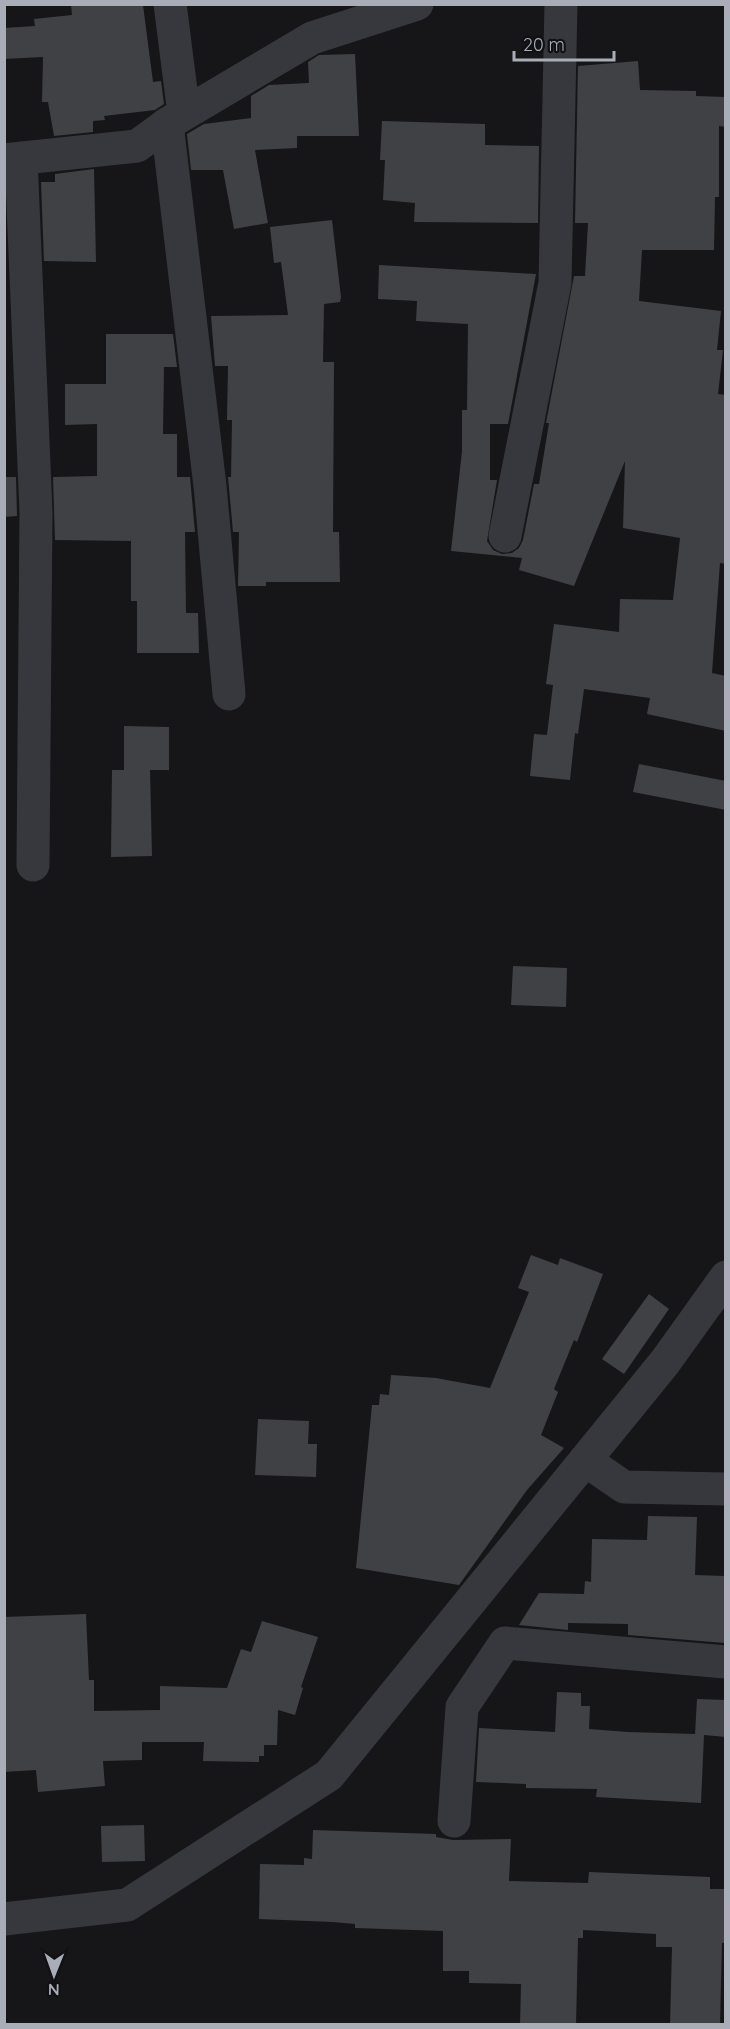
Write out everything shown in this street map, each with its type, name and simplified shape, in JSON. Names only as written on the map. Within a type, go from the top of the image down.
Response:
[{"type":"street","points":[[170,4],[176,119],[229,694]]},
{"type":"street","points":[[33,865],[36,512],[13,159],[137,146],[176,119],[312,38],[417,4]]},
{"type":"street","points":[[505,536],[555,283],[561,4]]},
{"type":"street","points":[[4,1919],[127,1905],[329,1775],[665,1362],[726,1277]]},
{"type":"street","points":[[585,1460],[624,1487],[726,1488]]},
{"type":"street","points":[[454,1821],[462,1707],[505,1643],[726,1662]]},
{"type":"building","points":[[71,4],[143,5],[153,82],[161,81],[164,104],[155,110],[104,116],[105,120],[93,121],[93,132],[54,136],[48,102],[42,102],[43,57],[4,59],[4,28],[35,26],[34,19],[72,15]]},
{"type":"building","points":[[355,54],[359,136],[297,136],[297,148],[255,150],[268,223],[234,229],[223,170],[191,170],[187,134],[204,124],[251,118],[251,96],[269,85],[309,83],[308,62],[319,55]]},
{"type":"building","points":[[638,61],[640,90],[696,91],[696,96],[726,97],[726,127],[719,126],[719,197],[715,197],[714,250],[642,250],[639,301],[721,311],[717,350],[723,350],[718,394],[726,395],[726,564],[720,563],[712,673],[726,676],[726,731],[647,714],[650,698],[584,689],[578,734],[575,733],[570,780],[530,776],[534,734],[547,735],[553,685],[546,684],[554,624],[619,632],[620,599],[673,600],[680,538],[623,528],[625,461],[574,586],[519,570],[522,558],[451,551],[462,451],[462,410],[467,410],[468,324],[416,321],[417,301],[378,299],[379,265],[536,274],[508,424],[490,424],[490,480],[497,480],[487,541],[493,550],[502,554],[512,553],[519,548],[523,540],[534,484],[539,484],[549,423],[546,423],[574,276],[585,276],[588,223],[575,223],[578,66]]},
{"type":"building","points":[[382,121],[485,124],[485,145],[539,146],[538,223],[414,222],[415,203],[383,200],[385,160],[380,160]]},
{"type":"building","points":[[94,169],[96,262],[44,261],[41,182],[55,182],[55,174]]},
{"type":"building","points":[[332,220],[341,297],[340,302],[324,304],[323,362],[334,362],[333,532],[339,532],[340,582],[266,582],[266,586],[238,586],[239,532],[233,532],[228,477],[231,477],[232,420],[227,420],[228,366],[215,366],[211,316],[288,315],[281,262],[274,263],[270,227]]},
{"type":"building","points":[[106,334],[173,334],[177,367],[164,367],[163,434],[177,434],[177,477],[190,477],[195,532],[185,532],[186,613],[198,613],[199,653],[137,653],[137,601],[131,601],[131,541],[55,540],[53,477],[97,476],[97,424],[65,425],[65,384],[106,384]]},
{"type":"building","points":[[4,477],[16,477],[17,516],[4,517]]},
{"type":"building","points":[[124,726],[169,727],[169,770],[150,770],[152,856],[111,857],[112,770],[124,770]]},
{"type":"building","points":[[639,764],[726,781],[726,810],[633,792]]},
{"type":"building","points":[[513,966],[567,968],[566,1007],[511,1005]]},
{"type":"building","points":[[531,1255],[558,1265],[560,1258],[603,1274],[577,1342],[574,1340],[554,1389],[558,1392],[541,1435],[564,1448],[527,1490],[459,1585],[356,1568],[372,1405],[379,1405],[380,1394],[389,1395],[391,1375],[436,1378],[490,1388],[529,1292],[518,1288]]},
{"type":"building","points":[[649,1294],[669,1309],[624,1374],[602,1359]]},
{"type":"building","points":[[258,1419],[309,1421],[308,1444],[317,1444],[316,1477],[255,1475]]},
{"type":"building","points":[[648,1516],[697,1517],[695,1575],[725,1576],[725,1643],[628,1635],[628,1624],[568,1623],[568,1630],[519,1625],[539,1593],[584,1594],[585,1581],[591,1582],[592,1539],[647,1540]]},
{"type":"building","points":[[86,1614],[89,1680],[94,1680],[94,1711],[160,1710],[160,1686],[227,1688],[241,1649],[251,1652],[262,1621],[318,1637],[301,1687],[303,1688],[295,1715],[278,1710],[277,1745],[264,1745],[264,1756],[259,1756],[259,1762],[203,1761],[204,1742],[142,1742],[142,1760],[103,1761],[105,1786],[38,1792],[36,1770],[4,1772],[4,1617]]},
{"type":"building","points":[[557,1692],[581,1693],[581,1706],[590,1706],[589,1729],[628,1732],[695,1734],[697,1699],[726,1700],[726,1737],[704,1735],[701,1803],[596,1797],[597,1789],[526,1788],[526,1784],[476,1782],[479,1728],[555,1732]]},
{"type":"building","points":[[144,1825],[145,1861],[102,1862],[101,1826]]},
{"type":"building","points":[[313,1830],[436,1834],[436,1837],[453,1840],[511,1839],[509,1881],[588,1883],[589,1872],[710,1877],[710,1889],[726,1889],[726,1943],[722,1943],[720,2025],[670,2025],[672,1947],[656,1947],[656,1934],[583,1930],[583,1938],[578,1938],[576,2025],[520,2025],[521,1984],[469,1983],[469,1971],[443,1971],[443,1931],[355,1928],[355,1924],[259,1919],[260,1864],[304,1865],[304,1858],[312,1859]]}]
